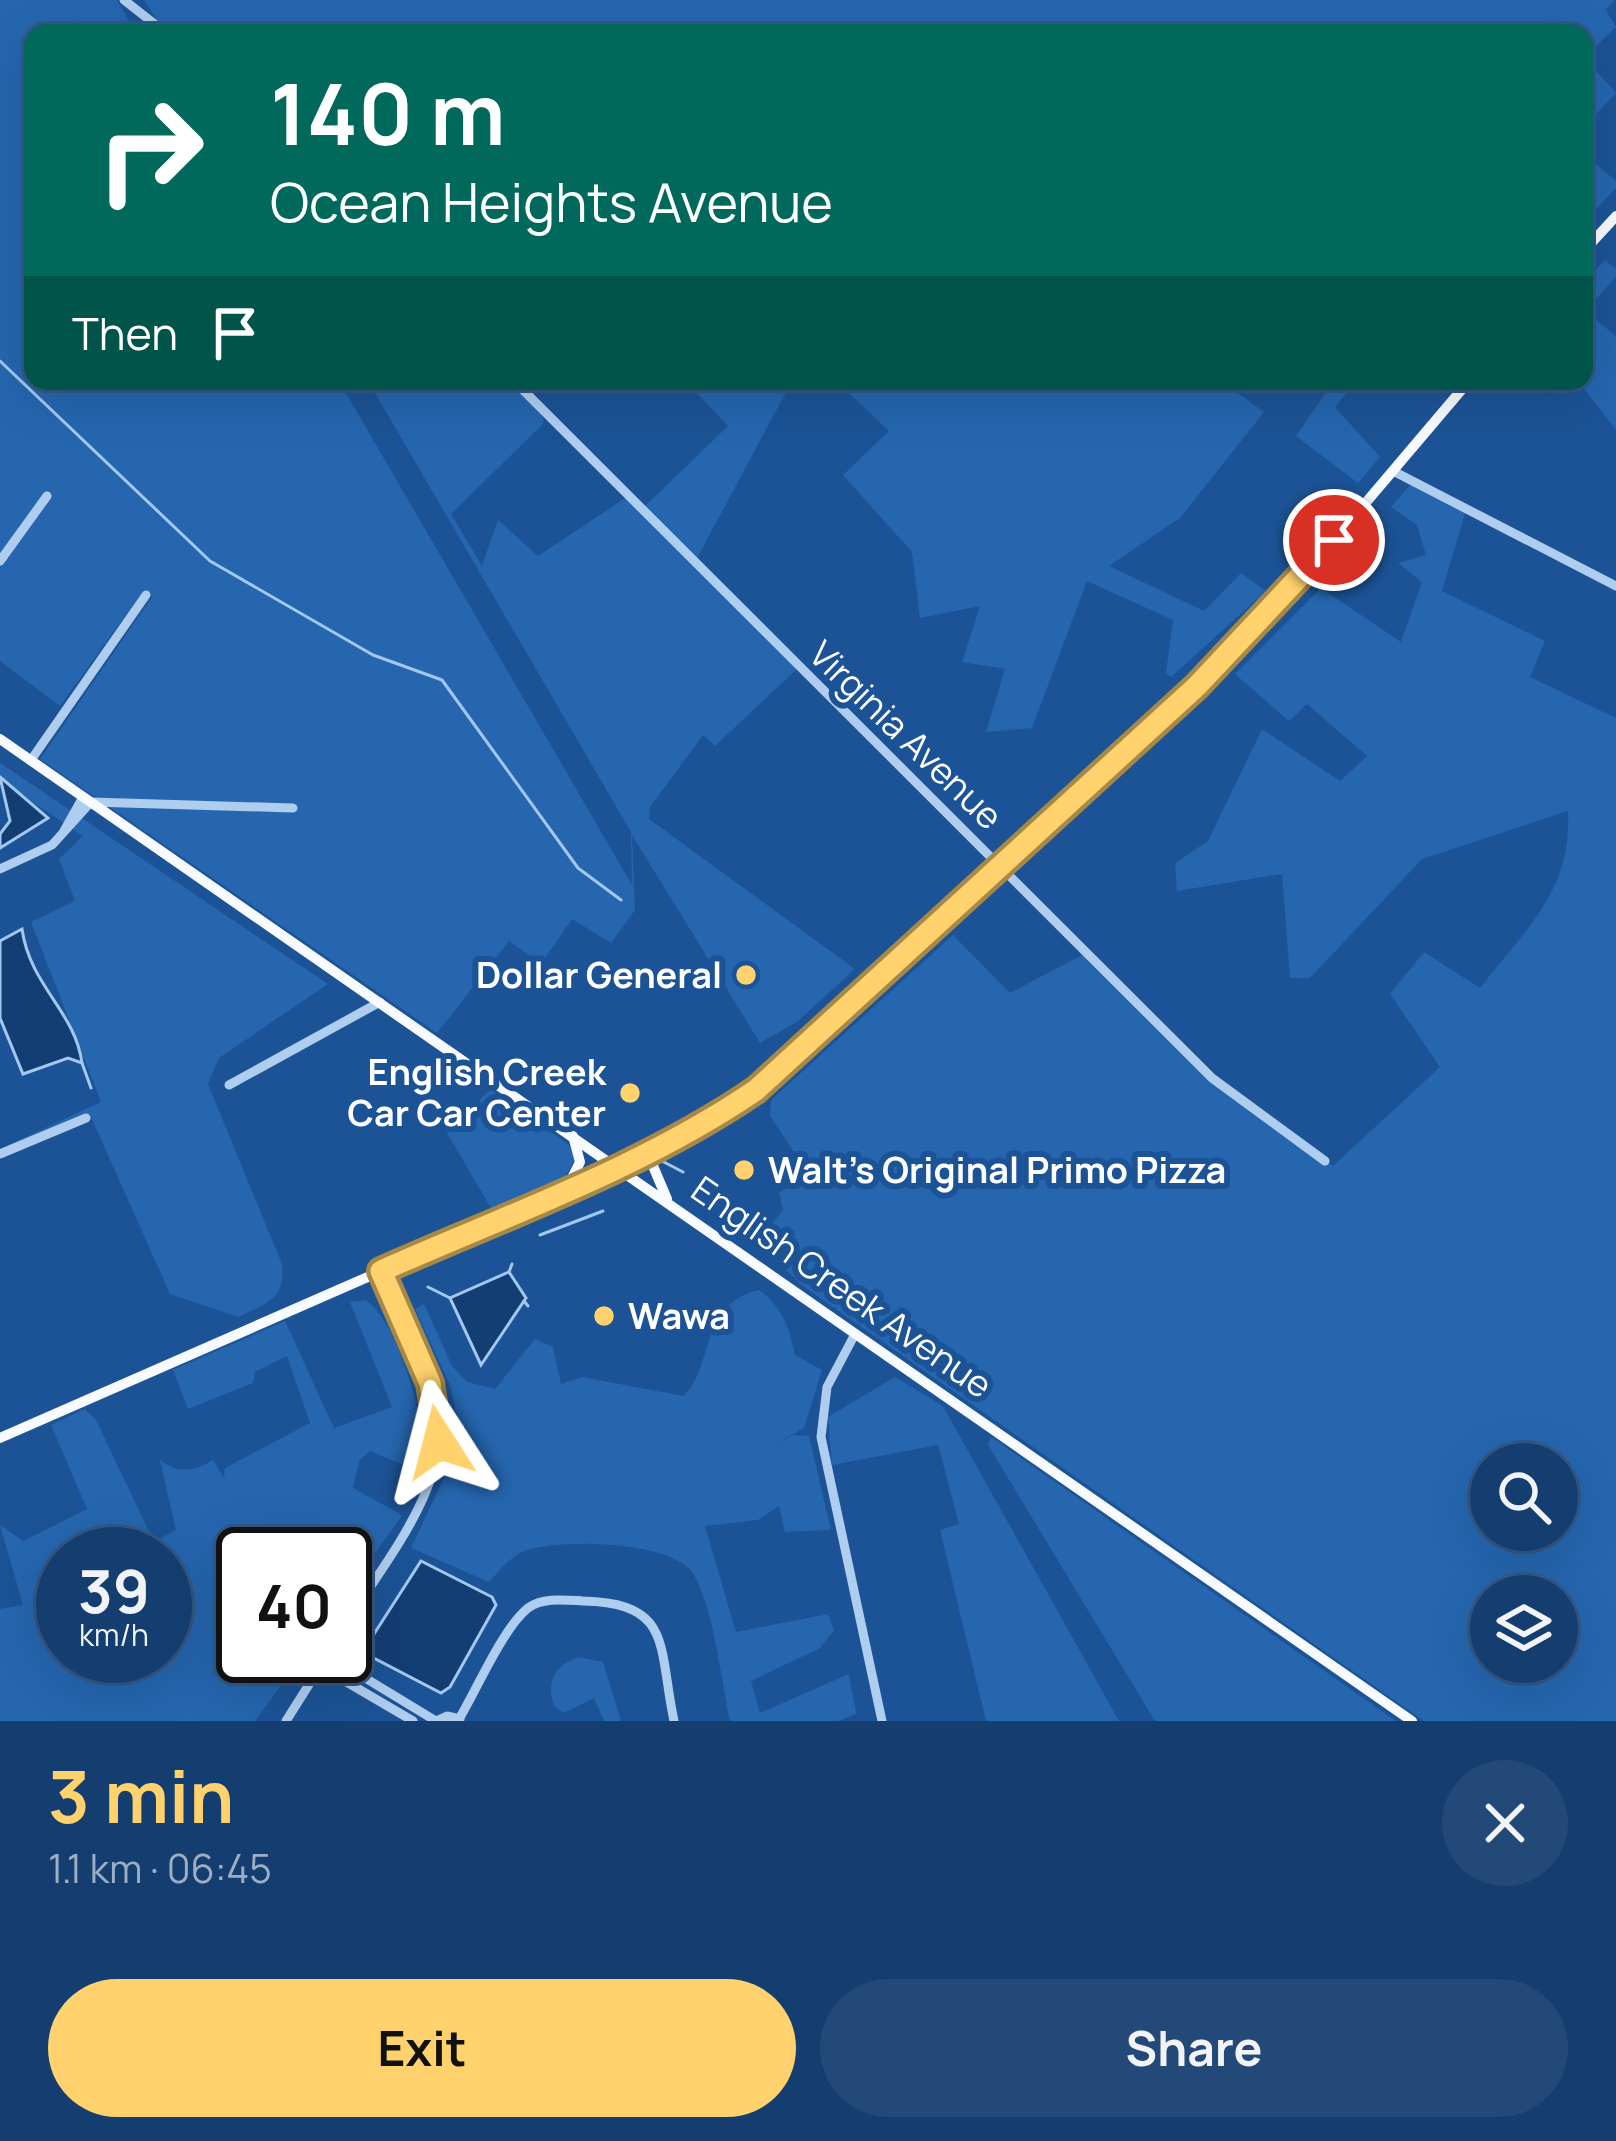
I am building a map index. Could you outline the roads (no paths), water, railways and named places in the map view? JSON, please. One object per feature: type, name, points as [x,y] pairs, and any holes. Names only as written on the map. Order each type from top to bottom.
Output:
[{"type":"main road","points":[[1593,240],[1616,216]]},
{"type":"main road","points":[[0,1438],[619,1167],[711,1120],[782,1070],[1004,868],[1264,620],[1462,390]]},
{"type":"main road","name":"English Creek Avenue","points":[[0,739],[1412,1721]]},
{"type":"main road","points":[[566,1190],[580,1162],[571,1133]]},
{"type":"main road","points":[[658,1148],[653,1166],[669,1202]]},
{"type":"street","points":[[124,0],[155,24]]},
{"type":"street","name":"Virginia Avenue","points":[[523,390],[1230,1095],[1325,1161]]},
{"type":"street","points":[[1394,471],[1616,586]]},
{"type":"street","points":[[0,561],[47,496]]},
{"type":"street","points":[[31,760],[146,595]]},
{"type":"street","points":[[0,869],[47,848],[87,799],[292,808]]},
{"type":"street","points":[[229,1085],[380,1002]]},
{"type":"street","points":[[0,1154],[86,1118]]},
{"type":"street","points":[[372,1580],[426,1489],[439,1442],[430,1383],[381,1271]]},
{"type":"street","points":[[855,1334],[826,1387],[822,1455],[882,1721]]},
{"type":"street","points":[[367,1683],[436,1721],[460,1720],[524,1612],[542,1601],[620,1602],[644,1614],[654,1629],[674,1721]]},
{"type":"street","points":[[286,1721],[311,1683]]},
{"type":"street","points":[[359,1683],[413,1721]]},
{"type":"waterway","points":[[0,361],[24,384]]},
{"type":"waterway","points":[[30,390],[210,561],[373,655],[442,680],[578,868],[621,900]]},
{"type":"waterway","points":[[82,1063],[91,1088]]},
{"type":"waterway","points":[[660,1160],[683,1172]]},
{"type":"waterway","points":[[540,1235],[603,1211]]},
{"type":"waterway","points":[[509,1272],[512,1264]]},
{"type":"waterway","points":[[428,1287],[450,1298]]},
{"type":"waterway","points":[[524,1301],[528,1306]]},
{"type":"place","name":"Dollar General","points":[[746,975]]},
{"type":"place","name":"English Creek Car Car Center","points":[[630,1093]]},
{"type":"place","name":"Walt's Original Primo Pizza","points":[[744,1170]]},
{"type":"place","name":"Wawa","points":[[604,1316]]}]
